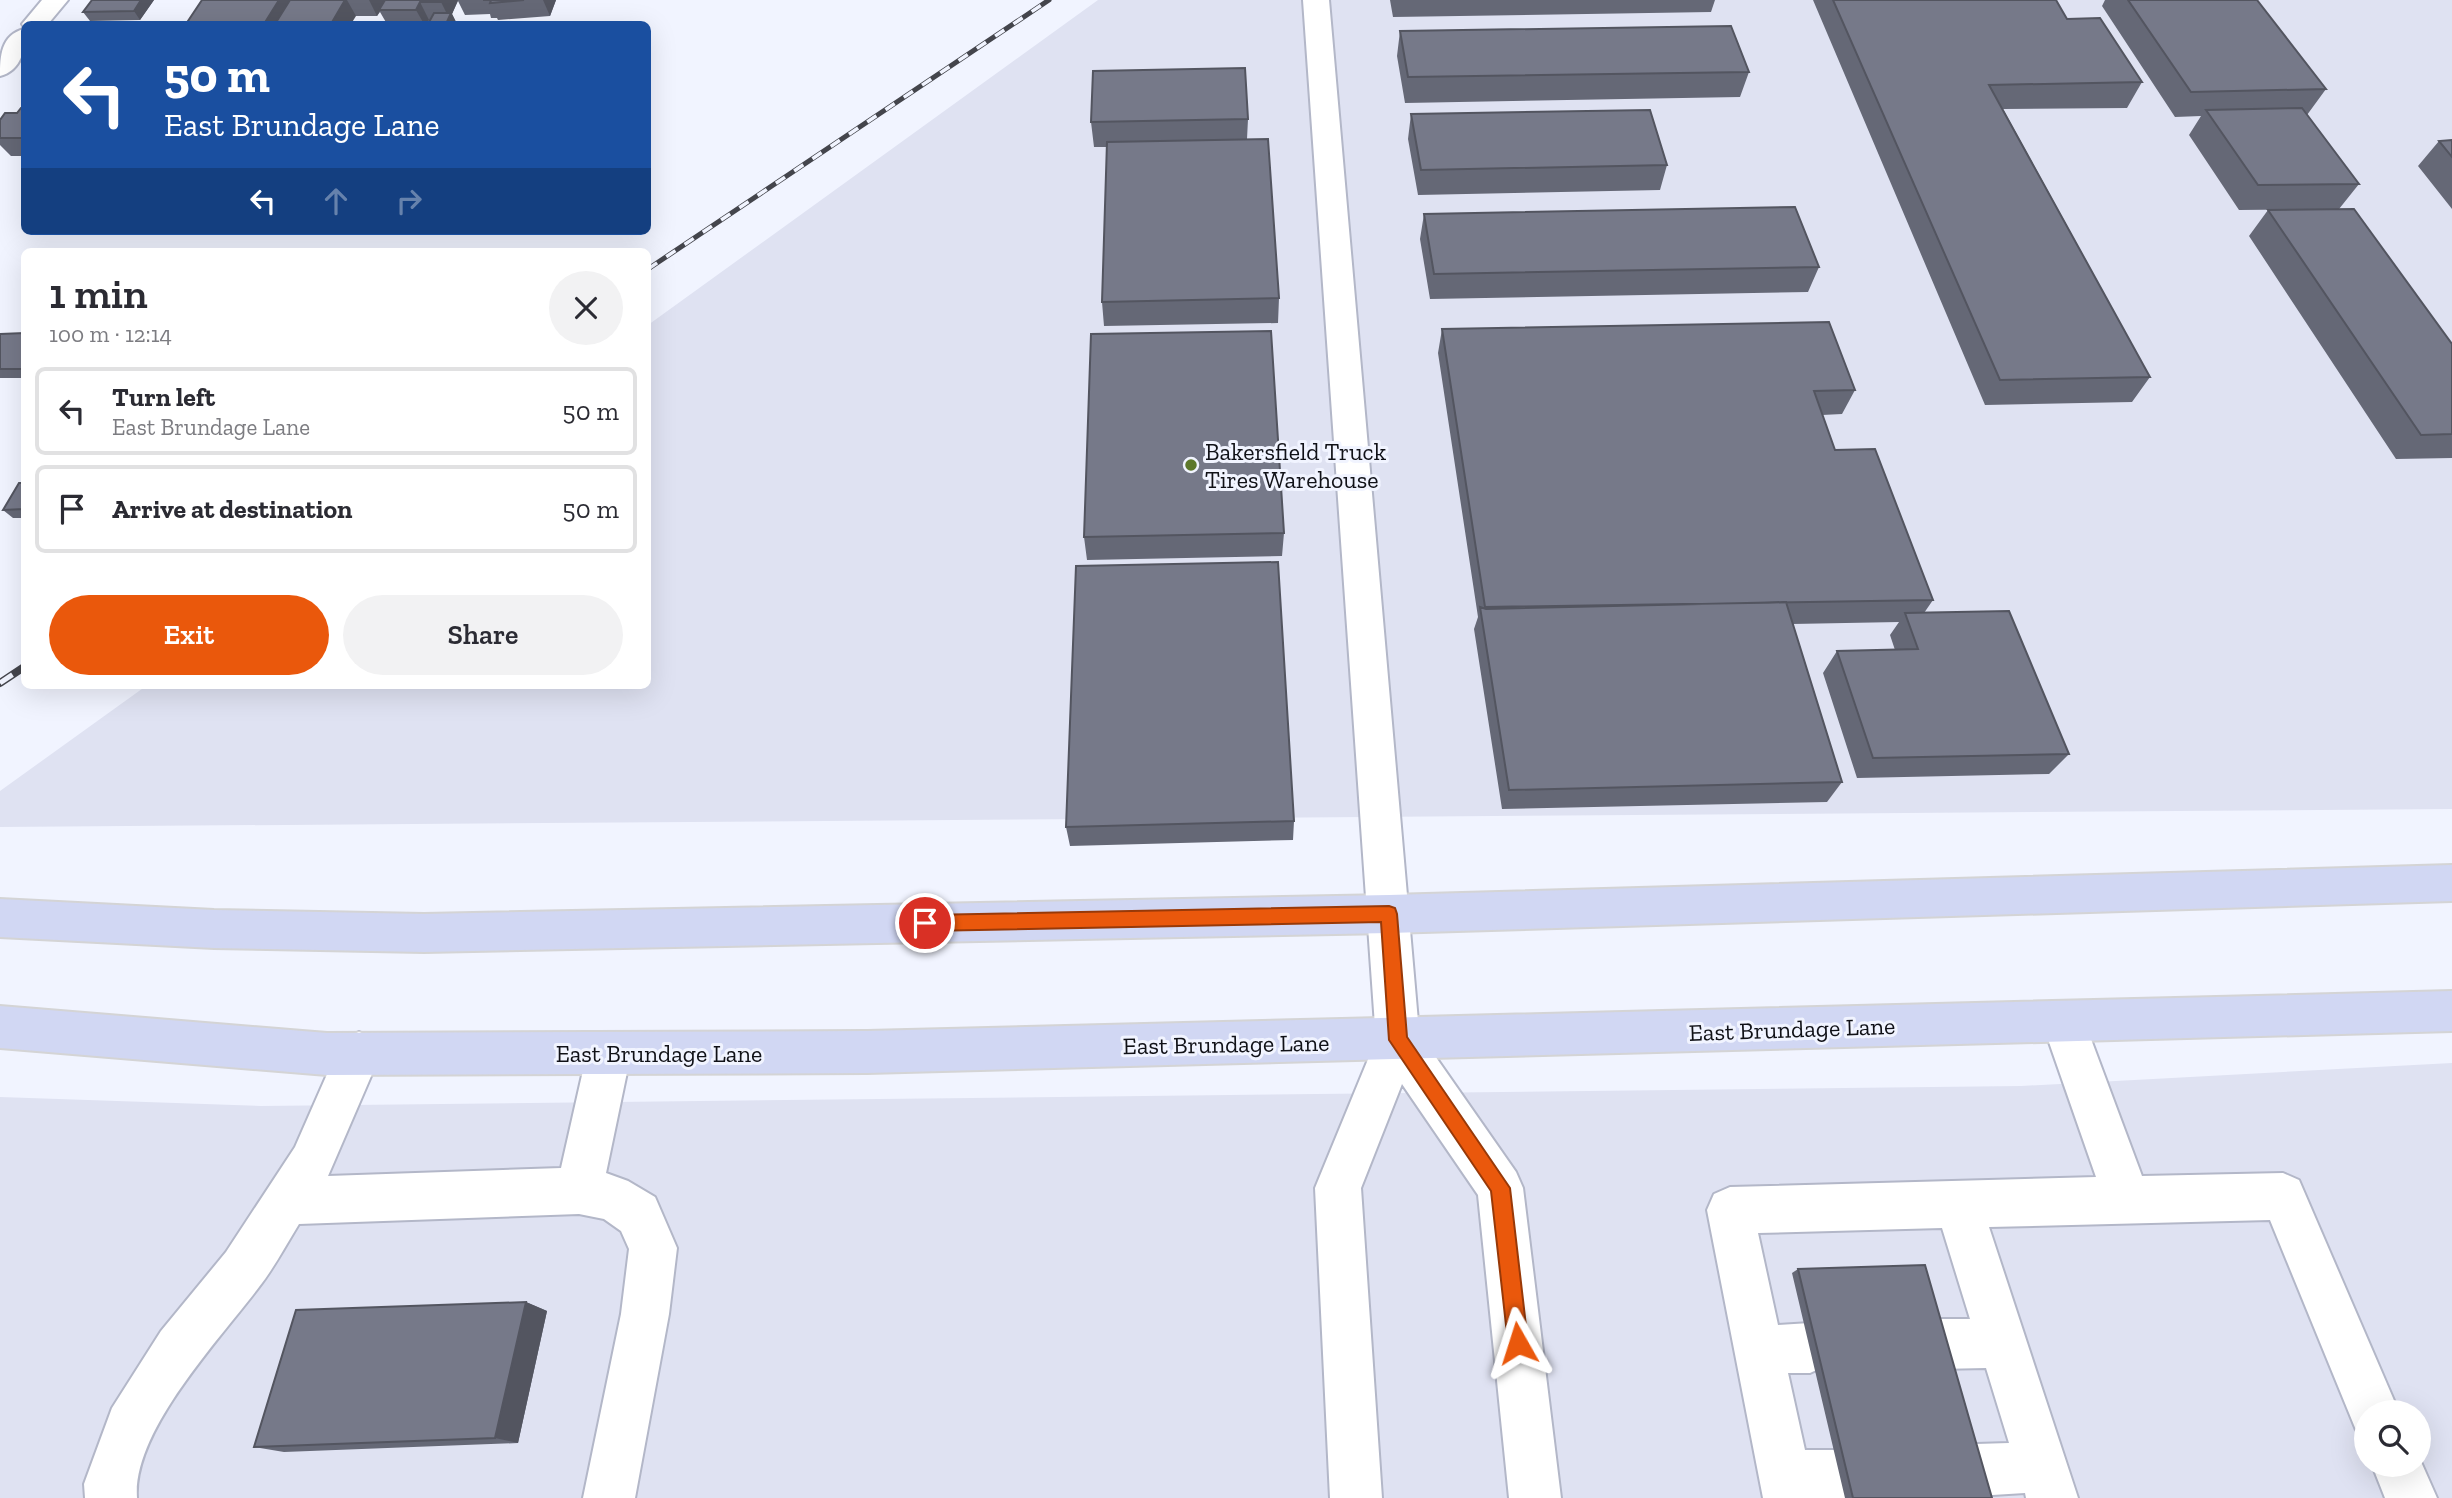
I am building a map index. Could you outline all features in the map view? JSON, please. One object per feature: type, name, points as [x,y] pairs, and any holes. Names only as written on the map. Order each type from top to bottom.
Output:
[{"type":"main road","points":[[0,918],[214,929],[424,933],[1389,914],[2452,883]]},
{"type":"main road","name":"East Brundage Lane","points":[[0,1027],[327,1054],[867,1052],[2452,1011]]},
{"type":"street","points":[[38,21],[55,0]]},
{"type":"street","points":[[1316,0],[1398,1040],[1338,1188],[1356,1498]]},
{"type":"street","points":[[0,68],[21,41]]},
{"type":"street","points":[[2064,1022],[2127,1199]]},
{"type":"street","points":[[1398,1040],[1500,1188],[1535,1498]]},
{"type":"street","points":[[111,1498],[110,1484],[130,1426],[178,1349],[243,1269],[311,1163],[359,1053]]},
{"type":"street","points":[[579,1191],[609,1053]]},
{"type":"street","points":[[287,1200],[579,1191],[612,1197],[638,1214],[653,1248],[645,1314],[609,1498]]},
{"type":"street","points":[[1840,1476],[1787,1487],[1730,1210],[2283,1196],[2370,1400]]},
{"type":"street","points":[[1958,1204],[2047,1483],[1976,1470]]},
{"type":"street","points":[[1939,1344],[2002,1343]]},
{"type":"street","points":[[1759,1350],[1810,1348]]},
{"type":"street","points":[[2402,1477],[2411,1498]]},
{"type":"shaded area","points":[[1098,0],[2452,0],[2452,809],[0,827],[0,791],[142,689],[651,689],[651,323]]},
{"type":"shaded area","points":[[2452,1063],[2452,1498],[0,1498],[0,1097],[261,1106],[2021,1086]]},
{"type":"building","points":[[92,0],[141,0],[134,11],[83,12]]},
{"type":"building","points":[[202,0],[279,0],[266,21],[188,21]]},
{"type":"building","points":[[290,0],[345,0],[333,21],[277,21]]},
{"type":"building","points":[[385,0],[441,2],[420,2],[416,10],[379,10]]},
{"type":"building","points":[[491,0],[524,0],[490,3]]},
{"type":"building","points":[[1833,0],[2056,0],[2067,19],[2100,18],[2142,82],[1989,85],[2150,377],[2000,380]]},
{"type":"building","points":[[2128,0],[2257,0],[2326,89],[2191,92]]},
{"type":"building","points":[[434,13],[451,13],[447,21],[430,21]]},
{"type":"building","points":[[1731,26],[1749,72],[1408,77],[1400,31]]},
{"type":"building","points":[[1245,68],[1248,119],[1091,122],[1093,71]]},
{"type":"building","points":[[21,108],[21,138],[0,138],[0,120],[5,113],[17,113]]},
{"type":"building","points":[[2302,108],[2359,184],[2258,185],[2206,110]]},
{"type":"building","points":[[1650,110],[1667,165],[1421,170],[1411,114]]},
{"type":"building","points":[[1268,139],[1279,298],[1102,302],[1107,142]]},
{"type":"building","points":[[2452,140],[2452,157],[2439,141]]},
{"type":"building","points":[[1795,207],[1819,267],[1434,274],[1424,214]]},
{"type":"building","points":[[2354,209],[2452,344],[2452,434],[2421,435],[2268,210]]},
{"type":"building","points":[[1829,322],[1855,390],[1814,391],[1835,450],[1875,449],[1933,600],[1485,607],[1442,329]]},
{"type":"building","points":[[1271,331],[1284,533],[1084,537],[1091,334]]},
{"type":"building","points":[[21,333],[21,369],[0,369],[0,334]]},
{"type":"building","points":[[19,483],[21,483],[21,509],[3,510]]},
{"type":"building","points":[[1278,562],[1294,821],[1066,827],[1076,566]]},
{"type":"building","points":[[1786,602],[1842,782],[1509,790],[1480,607]]},
{"type":"building","points":[[2009,611],[2069,754],[1873,758],[1837,651],[1918,649],[1905,613]]},
{"type":"building","points":[[1925,1265],[1992,1498],[1853,1498],[1798,1269]]},
{"type":"building","points":[[526,1302],[495,1438],[254,1447],[296,1310]]},
{"type":"railway","points":[[651,267],[1049,0]]},
{"type":"railway","points":[[0,683],[21,669]]},
{"type":"place","name":"Bakersfield Truck Tires Warehouse","points":[[1191,465]]},
{"type":"route","points":[[925,923],[1389,914],[1398,1040],[1500,1188],[1518,1343]]}]
